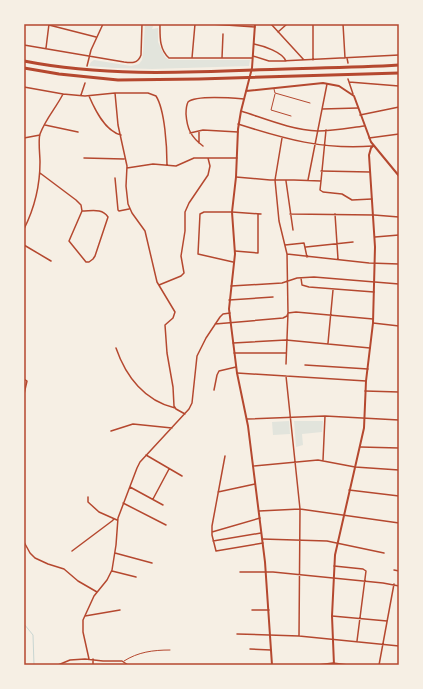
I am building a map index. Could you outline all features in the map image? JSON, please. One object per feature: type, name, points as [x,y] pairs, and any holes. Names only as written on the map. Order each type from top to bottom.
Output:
[{"type":"highway","points":[[24,61],[82,69],[141,72],[200,72],[399,66]]},
{"type":"highway","points":[[24,68],[59,74],[118,80],[399,73]]},
{"type":"street","points":[[46,48],[49,24],[96,37]]},
{"type":"street","points":[[87,66],[96,37],[103,24]]},
{"type":"street","points":[[24,45],[127,63],[136,62],[141,55],[142,24]]},
{"type":"street","points":[[160,24],[160,41],[168,58],[253,58],[270,61],[286,61],[399,55]]},
{"type":"street","points":[[192,58],[195,24]]},
{"type":"street","points":[[211,24],[255,25],[253,58],[238,124],[236,177],[232,212],[235,251],[230,313],[237,374],[247,420],[263,543],[272,665]]},
{"type":"street","points":[[272,24],[304,60]]},
{"type":"street","points":[[278,32],[287,24]]},
{"type":"street","points":[[313,24],[313,60]]},
{"type":"street","points":[[343,24],[346,58],[348,63]]},
{"type":"street","points":[[222,58],[224,34]]},
{"type":"street","points":[[254,44],[281,55],[286,61]]},
{"type":"street","points":[[348,79],[364,126],[373,146],[399,176]]},
{"type":"street","points":[[349,82],[399,86]]},
{"type":"street","points":[[81,95],[85,83]]},
{"type":"street","points":[[246,90],[274,89],[327,83],[339,86],[354,96]]},
{"type":"street","points":[[308,180],[327,83]]},
{"type":"street","points":[[24,87],[63,94],[89,96],[115,93],[148,93],[156,96],[160,103],[167,150],[167,165]]},
{"type":"street","points":[[115,93],[125,159],[126,191],[130,208],[146,233],[156,280],[175,312],[173,318],[166,324],[165,328],[175,408]]},
{"type":"street","points":[[24,228],[36,196],[40,173],[40,134],[63,94]]},
{"type":"street","points":[[89,96],[106,126],[121,135]]},
{"type":"street","points":[[203,146],[190,133],[187,125],[186,104],[189,101],[215,98],[244,99]]},
{"type":"street","points":[[360,115],[399,107]]},
{"type":"street","points":[[322,109],[358,108]]},
{"type":"street","points":[[241,111],[293,127],[318,131],[364,126]]},
{"type":"street","points":[[238,124],[282,138],[324,146],[373,146]]},
{"type":"street","points":[[45,125],[78,132]]},
{"type":"street","points":[[326,130],[320,190],[323,192],[342,194],[352,200],[372,199]]},
{"type":"street","points":[[190,133],[199,131],[238,132]]},
{"type":"street","points":[[199,131],[199,143]]},
{"type":"street","points":[[24,138],[40,134]]},
{"type":"street","points":[[369,138],[399,134]]},
{"type":"street","points":[[282,138],[275,180],[279,221],[287,254],[286,282],[288,313],[286,364]]},
{"type":"street","points":[[333,664],[332,616],[334,566],[365,418],[366,381],[373,323],[375,237],[370,155],[371,148],[373,146]]},
{"type":"street","points":[[84,158],[125,159]]},
{"type":"street","points":[[126,168],[153,164],[177,166],[194,158],[237,158]]},
{"type":"street","points":[[159,285],[182,276],[184,273],[181,254],[185,234],[185,212],[189,202],[207,176],[210,166],[208,158]]},
{"type":"street","points":[[322,172],[370,172]]},
{"type":"street","points":[[40,173],[76,200],[81,206],[82,211],[69,242],[86,262],[89,262],[95,257],[108,217],[104,212],[100,211],[82,211]]},
{"type":"street","points":[[236,177],[321,181]]},
{"type":"street","points":[[115,178],[118,210],[120,211],[130,208]]},
{"type":"street","points":[[286,180],[293,230]]},
{"type":"street","points":[[234,262],[198,254],[200,215],[204,212],[262,214]]},
{"type":"street","points":[[235,251],[258,253],[258,214]]},
{"type":"street","points":[[290,214],[374,215],[399,217]]},
{"type":"street","points":[[336,214],[338,260]]},
{"type":"street","points":[[375,237],[399,235]]},
{"type":"street","points":[[285,245],[302,242],[305,243],[308,257]]},
{"type":"street","points":[[306,247],[337,245],[353,242]]},
{"type":"street","points":[[24,245],[51,261]]},
{"type":"street","points":[[287,254],[338,260],[399,264]]},
{"type":"street","points":[[231,286],[286,282],[301,278],[321,278],[399,284]]},
{"type":"street","points":[[301,278],[304,286],[374,292]]},
{"type":"street","points":[[328,344],[333,289]]},
{"type":"street","points":[[230,300],[273,297]]},
{"type":"street","points":[[215,324],[282,318],[287,316],[288,313],[296,312],[373,319]]},
{"type":"street","points":[[89,659],[82,630],[85,616],[97,592],[112,571],[115,553],[117,520],[138,465],[185,414],[192,403],[197,356],[221,315],[230,313]]},
{"type":"street","points":[[373,323],[399,326]]},
{"type":"street","points":[[233,343],[287,340],[370,348]]},
{"type":"street","points":[[116,348],[122,364],[142,392],[150,398],[175,408],[185,414]]},
{"type":"street","points":[[234,353],[287,353]]},
{"type":"street","points":[[305,365],[368,368]]},
{"type":"street","points":[[214,390],[219,371],[236,367]]},
{"type":"street","points":[[237,374],[366,381]]},
{"type":"street","points":[[286,376],[300,509],[298,636]]},
{"type":"street","points":[[24,379],[27,382],[24,394]]},
{"type":"street","points":[[366,391],[399,392]]},
{"type":"street","points":[[247,420],[325,416],[399,420]]},
{"type":"street","points":[[323,460],[325,416]]},
{"type":"street","points":[[111,431],[133,424],[172,428]]},
{"type":"street","points":[[360,447],[399,448]]},
{"type":"street","points":[[146,455],[182,476]]},
{"type":"street","points":[[225,456],[212,532],[216,551],[263,543]]},
{"type":"street","points":[[253,466],[323,460],[355,467],[399,470]]},
{"type":"street","points":[[152,499],[169,469]]},
{"type":"street","points":[[218,492],[255,484]]},
{"type":"street","points":[[130,487],[163,505]]},
{"type":"street","points":[[350,490],[399,496]]},
{"type":"street","points":[[88,497],[88,502],[98,512],[117,520]]},
{"type":"street","points":[[123,503],[166,525]]},
{"type":"street","points":[[259,511],[300,509],[344,514],[399,523]]},
{"type":"street","points":[[212,532],[260,518]]},
{"type":"street","points":[[72,551],[114,519]]},
{"type":"street","points":[[214,541],[261,533]]},
{"type":"street","points":[[262,539],[338,543],[384,554]]},
{"type":"street","points":[[24,542],[30,553],[35,558],[64,569],[78,582],[97,592]]},
{"type":"street","points":[[115,553],[152,563]]},
{"type":"street","points":[[334,566],[365,570],[366,572],[357,641]]},
{"type":"street","points":[[394,570],[399,572]]},
{"type":"street","points":[[112,571],[136,577]]},
{"type":"street","points":[[240,572],[300,574],[394,584],[399,586]]},
{"type":"street","points":[[379,665],[394,584]]},
{"type":"street","points":[[85,616],[120,610]]},
{"type":"street","points":[[252,610],[269,610]]},
{"type":"street","points":[[332,616],[387,621]]},
{"type":"street","points":[[237,634],[298,636],[399,646]]},
{"type":"street","points":[[250,649],[271,650]]},
{"type":"street","points":[[58,665],[73,660],[89,659],[124,662],[128,665]]},
{"type":"street","points":[[93,659],[94,665]]},
{"type":"street","points":[[318,665],[348,665]]},
{"type":"lane","points":[[274,89],[275,93],[271,110],[291,116]]},
{"type":"lane","points":[[275,93],[310,103]]},
{"type":"lane","points":[[124,662],[141,653],[155,650],[170,650]]},
{"type":"shaded area","points":[[145,24],[154,24],[152,29],[158,28],[158,42],[165,57],[169,60],[250,60],[249,66],[152,69],[89,66],[94,60],[131,66],[139,64],[142,60]]},
{"type":"shaded area","points":[[289,421],[290,434],[273,435],[272,422]]},
{"type":"shaded area","points":[[294,421],[323,421],[322,432],[302,434],[303,445],[296,447]]},
{"type":"waterway","points":[[24,624],[33,635],[34,665]]}]
